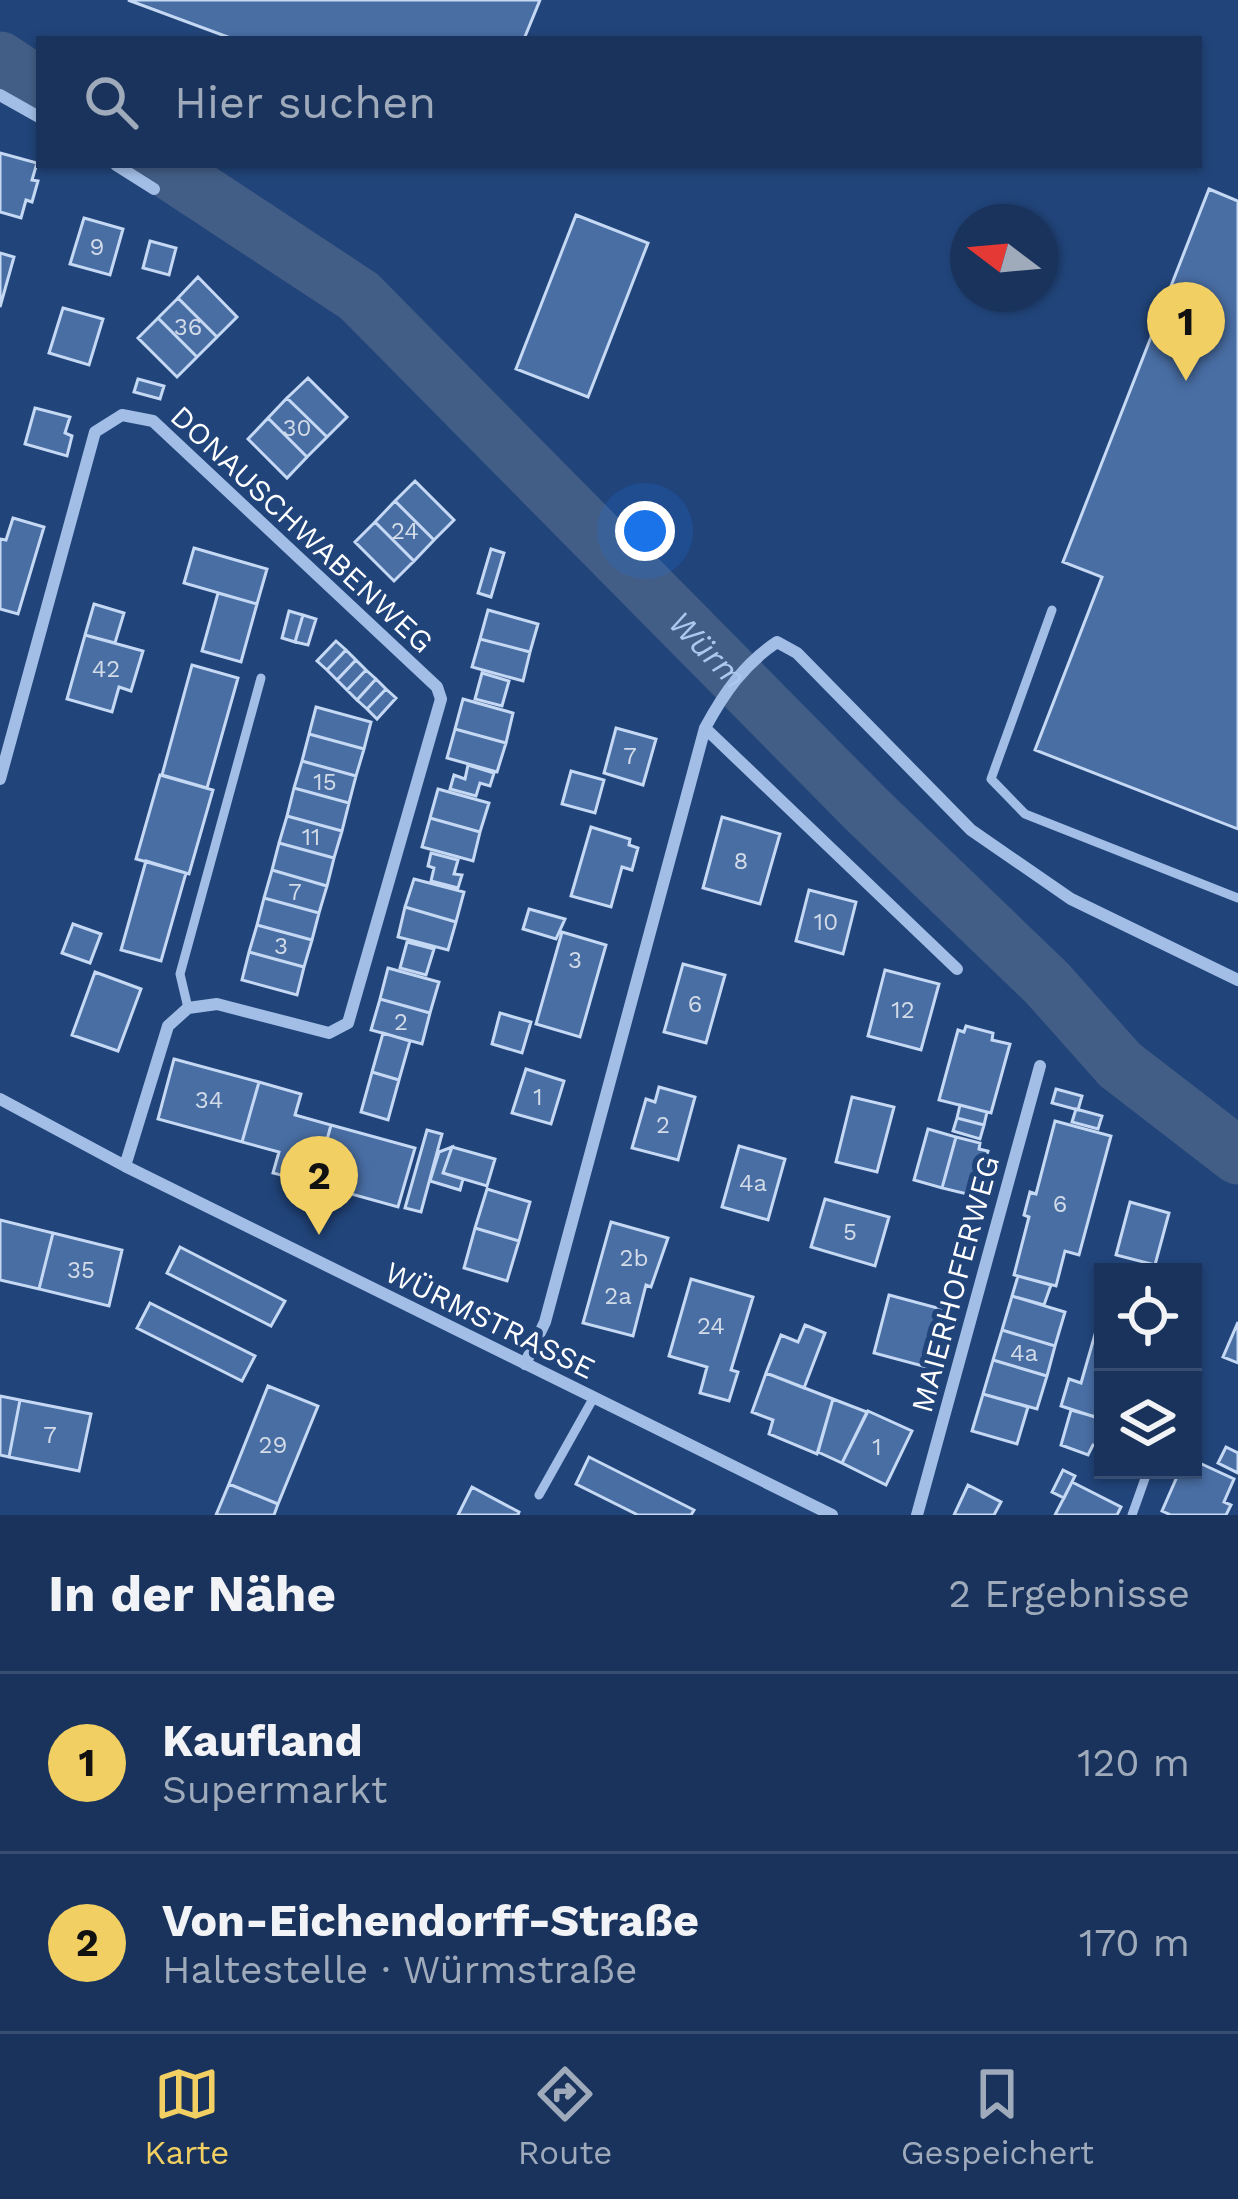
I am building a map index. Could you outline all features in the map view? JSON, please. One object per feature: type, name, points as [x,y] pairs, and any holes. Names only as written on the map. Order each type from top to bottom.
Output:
[{"type":"street","points":[[0,95],[36,115]]},
{"type":"street","points":[[121,168],[154,189]]},
{"type":"street","name":"DONAUSCHWABENWEG","points":[[0,779],[94,432],[122,415],[153,421],[437,687],[442,699],[348,1022],[328,1033],[217,1004],[188,1008]]},
{"type":"street","points":[[525,1364],[545,1322],[705,728],[721,698],[753,658],[777,642],[797,653],[971,830],[1071,899],[1238,980]]},
{"type":"street","points":[[705,728],[957,969]]},
{"type":"street","points":[[125,1166],[168,1026],[188,1008]]},
{"type":"street","name":"MAIERHOFERWEG","points":[[917,1515],[1040,1066]]},
{"type":"street","name":"WÜRMSTRASSE","points":[[0,1099],[125,1166],[832,1515]]},
{"type":"lane","points":[[1052,610],[992,779],[1024,814],[1238,898]]},
{"type":"lane","points":[[188,1008],[180,974],[261,677]]},
{"type":"lane","points":[[539,1495],[594,1397]]},
{"type":"lane","points":[[1132,1515],[1145,1479]]},
{"type":"building","points":[[128,0],[540,0],[525,36],[225,36]]},
{"type":"building","points":[[0,153],[36,163],[32,180],[38,181],[21,218],[0,212]]},
{"type":"building","points":[[1209,189],[1238,201],[1238,829],[1035,750],[1102,577],[1063,562]]},
{"type":"building","points":[[576,215],[648,243],[588,397],[516,369]]},
{"type":"building","points":[[84,218],[123,229],[110,275],[70,264]]},
{"type":"building","points":[[150,241],[176,248],[169,275],[143,268]]},
{"type":"building","points":[[0,253],[14,257],[0,307]]},
{"type":"building","points":[[198,277],[237,317],[217,337],[178,298]]},
{"type":"building","points":[[178,298],[217,337],[197,357],[158,318]]},
{"type":"building","points":[[63,308],[103,319],[89,365],[49,353]]},
{"type":"building","points":[[158,318],[197,357],[177,377],[138,338]]},
{"type":"building","points":[[308,378],[347,417],[327,437],[287,398]]},
{"type":"building","points":[[138,379],[164,386],[160,399],[134,392]]},
{"type":"building","points":[[287,398],[327,437],[307,457],[268,418]]},
{"type":"building","points":[[35,408],[70,417],[65,433],[72,436],[67,456],[25,444]]},
{"type":"building","points":[[268,418],[307,457],[287,478],[248,439]]},
{"type":"building","points":[[415,481],[454,520],[434,540],[395,501]]},
{"type":"building","points":[[395,501],[434,540],[414,561],[375,522]]},
{"type":"building","points":[[13,518],[44,527],[18,614],[0,609],[0,539],[6,540]]},
{"type":"building","points":[[375,522],[414,561],[394,581],[355,542]]},
{"type":"building","points":[[194,548],[267,569],[257,604],[184,583]]},
{"type":"building","points":[[491,549],[504,553],[491,597],[478,593]]},
{"type":"building","points":[[218,593],[257,604],[241,662],[202,651]]},
{"type":"building","points":[[94,604],[124,613],[115,643],[85,635]]},
{"type":"building","points":[[488,610],[538,624],[530,652],[480,639]]},
{"type":"building","points":[[289,611],[303,615],[295,642],[282,638]]},
{"type":"building","points":[[303,615],[316,619],[308,645],[295,642]]},
{"type":"building","points":[[85,635],[143,651],[131,691],[119,687],[112,712],[67,699]]},
{"type":"building","points":[[480,639],[530,652],[523,681],[472,667]]},
{"type":"building","points":[[336,641],[346,650],[327,670],[317,661]]},
{"type":"building","points":[[346,650],[356,660],[337,680],[327,670]]},
{"type":"building","points":[[356,660],[366,670],[347,690],[337,680]]},
{"type":"building","points":[[192,665],[238,678],[207,788],[162,775]]},
{"type":"building","points":[[366,670],[376,679],[357,700],[347,690]]},
{"type":"building","points":[[482,673],[509,681],[502,706],[475,699]]},
{"type":"building","points":[[376,679],[386,689],[367,709],[357,700]]},
{"type":"building","points":[[386,689],[396,698],[377,719],[367,709]]},
{"type":"building","points":[[463,699],[513,713],[506,743],[455,729]]},
{"type":"building","points":[[316,707],[371,722],[364,749],[309,734]]},
{"type":"building","points":[[616,728],[656,739],[643,785],[604,773]]},
{"type":"building","points":[[455,729],[506,743],[497,772],[447,758]]},
{"type":"building","points":[[309,734],[364,749],[356,776],[302,761]]},
{"type":"building","points":[[302,761],[356,776],[349,803],[294,788]]},
{"type":"building","points":[[468,765],[494,773],[490,786],[480,783],[476,796],[450,789],[454,775],[465,779]]},
{"type":"building","points":[[571,771],[604,780],[595,813],[562,804]]},
{"type":"building","points":[[160,775],[213,790],[189,874],[136,859]]},
{"type":"building","points":[[294,788],[349,803],[342,831],[287,816]]},
{"type":"building","points":[[438,789],[489,803],[480,832],[430,818]]},
{"type":"building","points":[[287,816],[342,831],[334,858],[279,843]]},
{"type":"building","points":[[722,817],[780,834],[760,904],[703,888]]},
{"type":"building","points":[[430,818],[480,832],[473,861],[422,847]]},
{"type":"building","points":[[591,827],[630,839],[629,845],[638,848],[632,870],[622,867],[611,907],[571,896]]},
{"type":"building","points":[[279,843],[334,858],[327,886],[272,870]]},
{"type":"building","points":[[431,853],[458,860],[454,874],[462,875],[458,888],[431,881]]},
{"type":"building","points":[[146,861],[186,873],[161,961],[121,950]]},
{"type":"building","points":[[272,870],[327,886],[319,913],[264,898]]},
{"type":"building","points":[[414,879],[464,892],[456,922],[405,907]]},
{"type":"building","points":[[809,890],[856,902],[843,954],[796,941]]},
{"type":"building","points":[[264,898],[319,913],[312,940],[257,925]]},
{"type":"building","points":[[405,907],[456,922],[448,950],[398,937]]},
{"type":"building","points":[[529,909],[565,919],[556,939],[523,929]]},
{"type":"building","points":[[73,924],[101,934],[90,963],[62,953]]},
{"type":"building","points":[[257,925],[312,940],[304,967],[249,952]]},
{"type":"building","points":[[562,932],[606,945],[580,1037],[536,1024]]},
{"type":"building","points":[[407,942],[434,949],[426,975],[400,968]]},
{"type":"building","points":[[249,952],[304,967],[297,995],[242,980]]},
{"type":"building","points":[[683,964],[725,975],[706,1043],[664,1032]]},
{"type":"building","points":[[388,968],[439,982],[430,1013],[380,999]]},
{"type":"building","points":[[885,970],[939,984],[921,1050],[868,1036]]},
{"type":"building","points":[[95,972],[141,989],[118,1051],[72,1035]]},
{"type":"building","points":[[380,999],[430,1013],[422,1044],[371,1030]]},
{"type":"building","points":[[500,1013],[531,1022],[522,1053],[492,1044]]},
{"type":"building","points":[[966,1026],[993,1033],[992,1040],[1010,1044],[991,1113],[939,1100],[958,1030],[964,1032]]},
{"type":"building","points":[[383,1033],[410,1041],[399,1080],[372,1072]]},
{"type":"building","points":[[174,1059],[259,1082],[242,1142],[158,1119]]},
{"type":"building","points":[[526,1069],[564,1081],[551,1124],[512,1113]]},
{"type":"building","points":[[372,1072],[399,1080],[388,1120],[361,1112]]},
{"type":"building","points":[[259,1082],[301,1094],[295,1115],[331,1125],[315,1184],[273,1173],[279,1152],[242,1142]]},
{"type":"building","points":[[659,1087],[695,1097],[678,1160],[632,1148],[646,1099],[655,1102]]},
{"type":"building","points":[[1056,1089],[1082,1096],[1078,1110],[1052,1103]]},
{"type":"building","points":[[852,1097],[894,1107],[877,1172],[836,1162]]},
{"type":"building","points":[[960,1105],[987,1112],[984,1125],[957,1118]]},
{"type":"building","points":[[1076,1109],[1102,1116],[1098,1129],[1072,1122]]},
{"type":"building","points":[[957,1118],[984,1125],[980,1139],[953,1131]]},
{"type":"building","points":[[1055,1121],[1111,1136],[1079,1255],[1065,1251],[1056,1286],[1014,1275],[1029,1217],[1024,1215],[1030,1192],[1036,1194]]},
{"type":"building","points":[[331,1125],[415,1148],[398,1207],[315,1184]]},
{"type":"building","points":[[928,1129],[956,1137],[942,1188],[914,1180]]},
{"type":"building","points":[[427,1130],[442,1134],[421,1212],[405,1208]]},
{"type":"building","points":[[956,1137],[980,1143],[979,1149],[988,1151],[977,1192],[942,1188]]},
{"type":"building","points":[[739,1146],[785,1159],[768,1220],[722,1207]]},
{"type":"building","points":[[452,1147],[495,1159],[487,1186],[443,1173]]},
{"type":"building","points":[[452,1147],[443,1173],[463,1179],[460,1190],[430,1181],[439,1152]]},
{"type":"building","points":[[487,1189],[530,1202],[519,1241],[475,1228]]},
{"type":"building","points":[[825,1199],[889,1217],[875,1266],[811,1247]]},
{"type":"building","points":[[1130,1202],[1169,1213],[1156,1263],[1116,1255]]},
{"type":"building","points":[[0,1220],[53,1233],[39,1289],[0,1280]]},
{"type":"building","points":[[611,1222],[668,1238],[651,1287],[646,1285],[633,1336],[583,1323]]},
{"type":"building","points":[[475,1228],[519,1241],[507,1281],[464,1268]]},
{"type":"building","points":[[53,1233],[122,1250],[109,1306],[39,1289]]},
{"type":"building","points":[[180,1247],[285,1301],[271,1326],[167,1273]]},
{"type":"building","points":[[1018,1276],[1051,1285],[1044,1305],[1012,1296]]},
{"type":"building","points":[[691,1279],[753,1297],[731,1370],[738,1372],[729,1401],[700,1393],[707,1367],[669,1356]]},
{"type":"building","points":[[889,1295],[945,1310],[930,1368],[874,1353]]},
{"type":"building","points":[[1012,1296],[1065,1312],[1055,1346],[1002,1330]]},
{"type":"building","points":[[150,1303],[255,1356],[242,1381],[137,1328]]},
{"type":"building","points":[[1238,1322],[1238,1363],[1223,1357]]},
{"type":"building","points":[[805,1325],[825,1333],[804,1388],[766,1373],[781,1335],[798,1342]]},
{"type":"building","points":[[1002,1330],[1055,1346],[1047,1376],[993,1360]]},
{"type":"building","points":[[1094,1338],[1094,1417],[1061,1406],[1069,1379],[1081,1383]]},
{"type":"building","points":[[993,1360],[1047,1376],[1037,1409],[983,1394]]},
{"type":"building","points":[[766,1373],[833,1399],[817,1454],[769,1434],[773,1420],[752,1412]]},
{"type":"building","points":[[268,1386],[318,1406],[278,1504],[229,1484]]},
{"type":"building","points":[[983,1394],[1028,1407],[1017,1444],[972,1431]]},
{"type":"building","points":[[0,1396],[20,1400],[9,1457],[0,1455]]},
{"type":"building","points":[[833,1399],[867,1412],[842,1463],[818,1452]]},
{"type":"building","points":[[20,1400],[91,1414],[79,1471],[9,1457]]},
{"type":"building","points":[[1071,1410],[1094,1416],[1094,1445],[1088,1455],[1061,1445]]},
{"type":"building","points":[[868,1411],[912,1431],[886,1485],[842,1463]]},
{"type":"building","points":[[1226,1447],[1238,1453],[1238,1473],[1218,1463]]},
{"type":"building","points":[[589,1457],[694,1510],[691,1515],[638,1515],[576,1484]]},
{"type":"building","points":[[1202,1464],[1234,1479],[1224,1502],[1231,1505],[1226,1515],[1162,1511],[1176,1479],[1202,1479]]},
{"type":"building","points":[[1063,1470],[1075,1476],[1064,1498],[1052,1492]]},
{"type":"building","points":[[1072,1482],[1121,1507],[1117,1515],[1055,1515]]},
{"type":"building","points":[[229,1484],[278,1504],[274,1515],[216,1515]]},
{"type":"building","points":[[968,1485],[1001,1502],[994,1515],[954,1515]]},
{"type":"building","points":[[472,1487],[519,1512],[518,1515],[458,1515]]},
{"type":"waterway","name":"Würm","points":[[0,60],[36,84]]},
{"type":"waterway","name":"Würm","points":[[165,168],[359,296],[867,810],[1047,983],[1120,1065],[1238,1156]]},
{"type":"place","name":"Kaufland","points":[[1186,381]]},
{"type":"place","name":"Von-Eichendorff-Straße","points":[[319,1235]]}]
